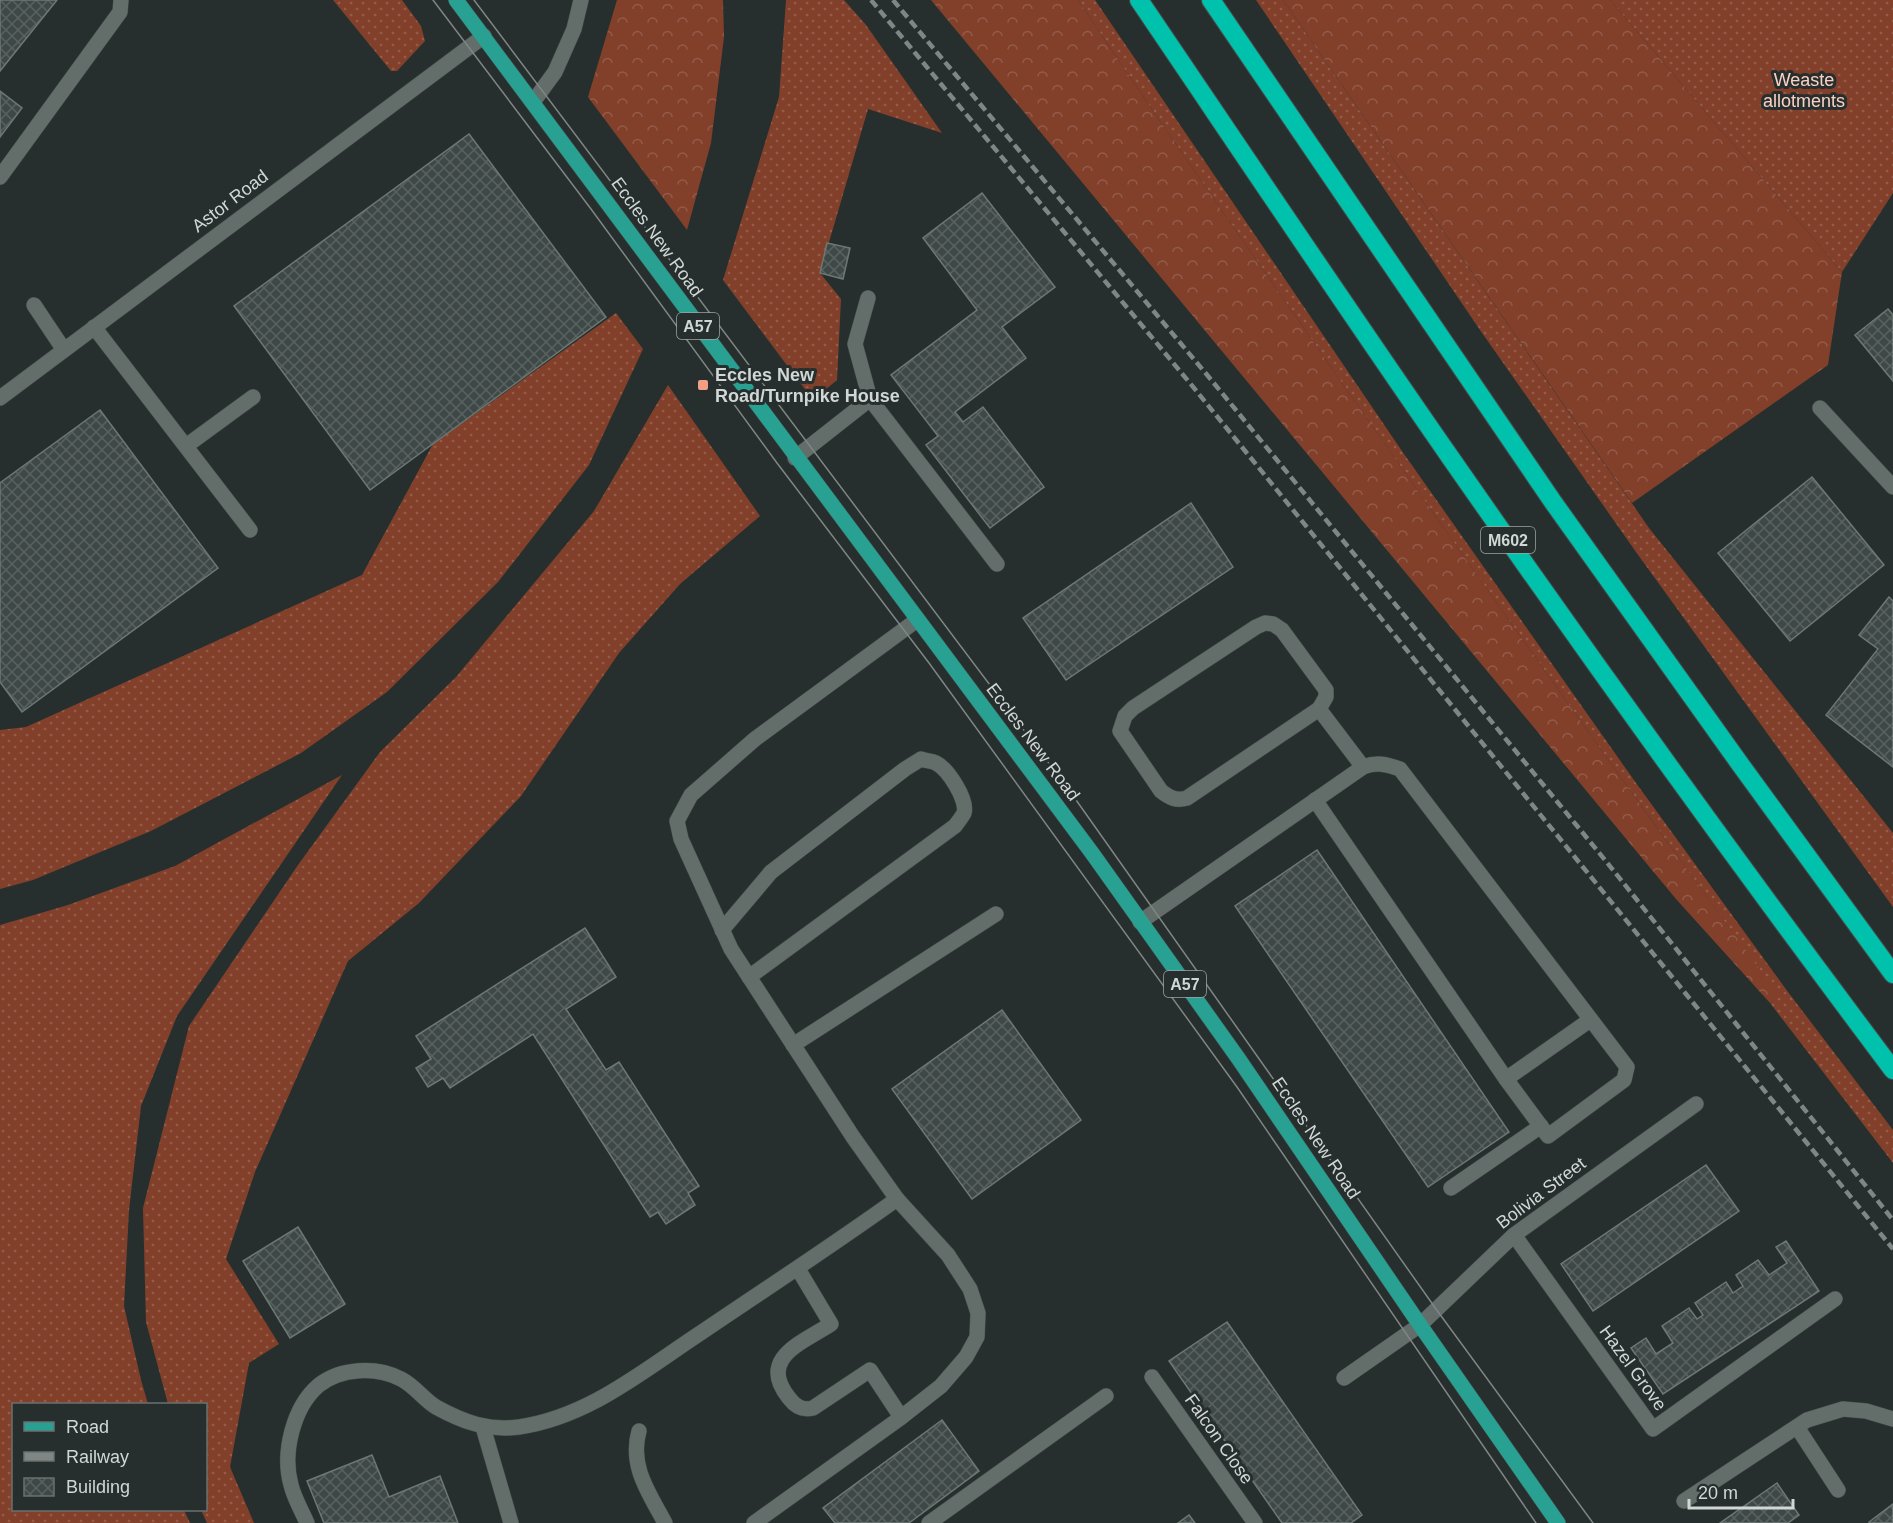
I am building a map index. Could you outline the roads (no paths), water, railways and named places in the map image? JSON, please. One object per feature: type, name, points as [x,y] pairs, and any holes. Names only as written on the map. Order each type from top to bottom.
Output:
[{"type":"highway","name":"M602","points":[[1139,0],[1520,558],[1750,877],[1893,1070]]},
{"type":"highway","points":[[1211,0],[1553,502],[1893,974]]},
{"type":"main road","name":"Eccles New Road","points":[[456,0],[795,458],[1092,853],[1238,1058],[1558,1523]]},
{"type":"street","points":[[0,177],[120,12],[121,0]]},
{"type":"street","points":[[533,102],[555,72],[574,29],[576,4]]},
{"type":"street","name":"Astor Road","points":[[0,398],[484,36]]},
{"type":"street","points":[[868,298],[855,344],[870,399],[997,564]]},
{"type":"street","points":[[33,305],[64,350]]},
{"type":"street","points":[[94,327],[250,530]]},
{"type":"street","points":[[186,446],[253,397]]},
{"type":"street","points":[[795,458],[870,399]]},
{"type":"street","points":[[1820,408],[1893,487]]},
{"type":"street","points":[[754,1523],[941,1386],[966,1357],[977,1337],[978,1313],[970,1289],[948,1255],[897,1199],[853,1137],[731,949],[681,839],[677,821],[692,795],[755,739],[917,620]]},
{"type":"street","points":[[1265,623],[1274,624],[1282,630],[1326,690],[1326,697],[1319,709],[1187,798],[1179,800],[1170,798],[1161,791],[1120,731],[1125,716],[1133,708],[1265,623]]},
{"type":"street","points":[[1319,709],[1363,767]]},
{"type":"street","points":[[722,930],[771,872],[904,769],[921,759],[936,763],[946,771],[957,787],[963,799],[964,813],[955,826],[749,977]]},
{"type":"street","points":[[1140,922],[1315,800],[1363,767],[1374,763],[1400,769],[1627,1067],[1624,1080],[1548,1136],[1315,800]]},
{"type":"street","points":[[793,1045],[996,914]]},
{"type":"street","points":[[1506,1078],[1590,1020]]},
{"type":"street","name":"Bolivia Street","points":[[1344,1378],[1420,1325],[1514,1235],[1696,1104]]},
{"type":"street","points":[[1451,1188],[1541,1126]]},
{"type":"street","points":[[307,1523],[291,1484],[289,1449],[293,1426],[302,1405],[320,1385],[342,1374],[362,1370],[383,1373],[401,1379],[434,1406],[483,1427],[518,1427],[566,1416],[604,1398],[798,1269],[897,1199]]},
{"type":"street","name":"Hazel Grove","points":[[1514,1235],[1653,1429],[1835,1299]]},
{"type":"street","points":[[798,1269],[831,1324],[786,1353],[777,1366],[777,1377],[790,1399],[806,1410],[813,1408],[870,1370],[901,1417]]},
{"type":"street","name":"Falcon Close","points":[[1152,1377],[1255,1523]]},
{"type":"street","points":[[929,1523],[1106,1396]]},
{"type":"street","points":[[1684,1502],[1807,1420],[1843,1409],[1866,1411],[1893,1419]]},
{"type":"street","points":[[483,1427],[511,1523]]},
{"type":"street","points":[[1797,1427],[1838,1490]]},
{"type":"street","points":[[639,1431],[635,1444],[640,1477],[665,1523]]},
{"type":"tram line","points":[[433,0],[591,209],[777,463],[929,663],[1237,1087],[1536,1523]]},
{"type":"tram line","points":[[474,0],[1069,790],[1436,1309],[1593,1523]]},
{"type":"railway","points":[[871,0],[1194,388],[1893,1249]]},
{"type":"railway","points":[[893,0],[1208,376],[1605,860],[1893,1220]]},
{"type":"place","name":"Eccles New Road/Turnpike House","points":[[703,385]]},
{"type":"park label","name":"Weaste allotments","points":[[1804,90]]}]
